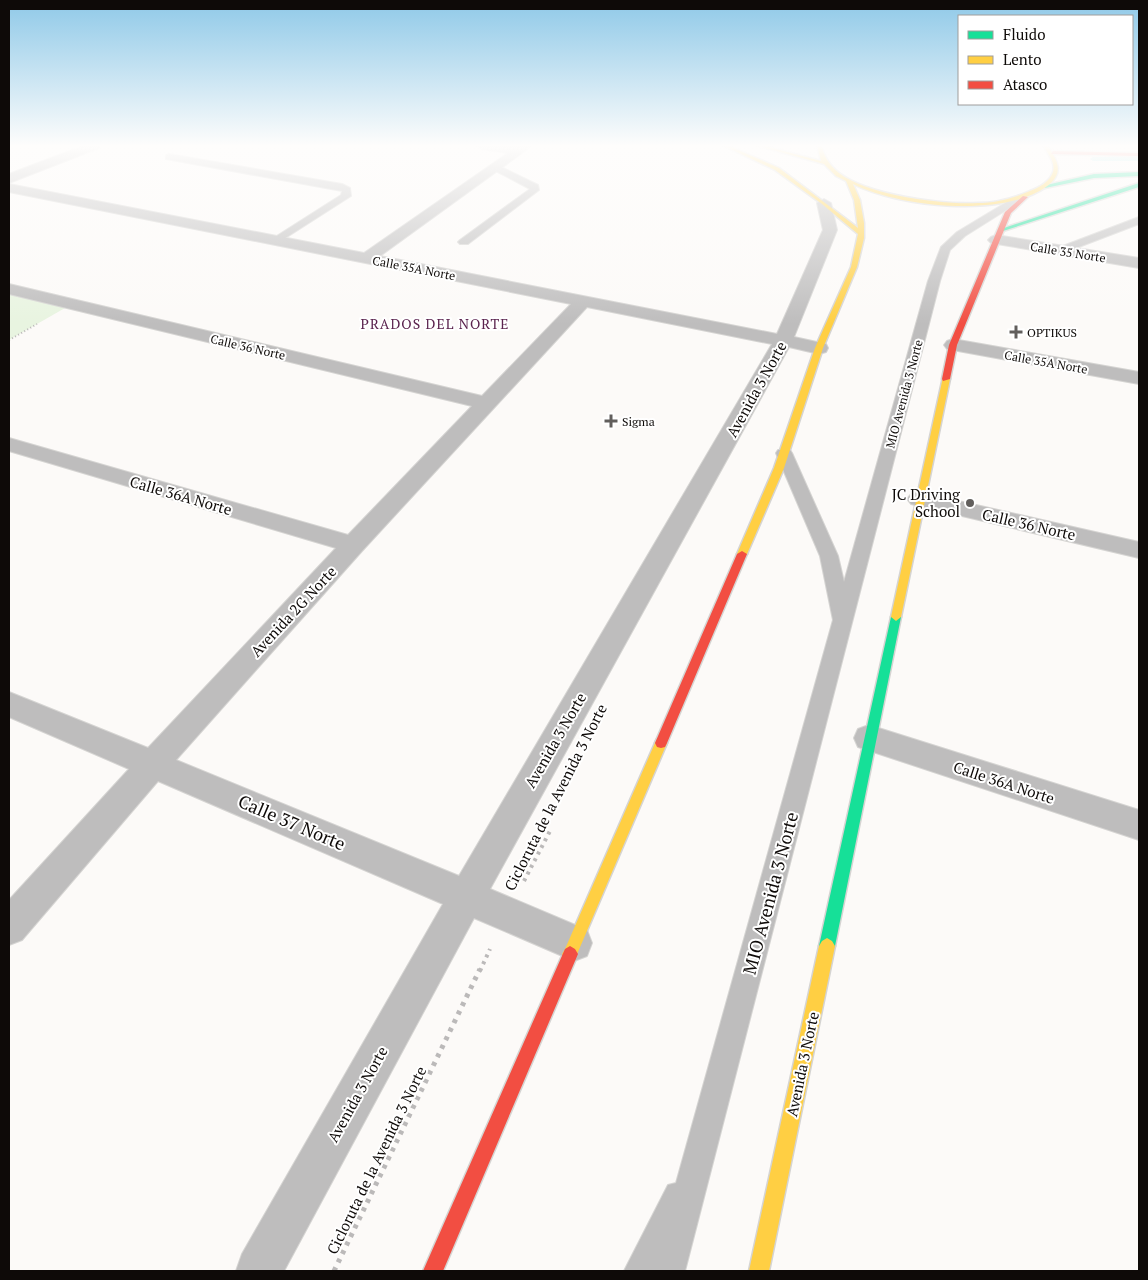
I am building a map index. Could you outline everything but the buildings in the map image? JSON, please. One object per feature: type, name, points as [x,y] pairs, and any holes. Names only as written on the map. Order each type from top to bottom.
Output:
[{"type":"main road","points":[[826,205],[861,233]]},
{"type":"main road","points":[[433,1271],[736,569],[784,453],[819,348],[856,261],[861,233],[859,205]]},
{"type":"main road","name":"Avenida 3 Norte","points":[[769,1266],[869,738],[953,345],[1008,212],[1014,205]]},
{"type":"main road","points":[[998,235],[1083,205]]},
{"type":"street","name":"Calle 35A Norte","points":[[93,205],[819,348]]},
{"type":"street","points":[[366,258],[442,205]]},
{"type":"street","name":"Avenida 3 Norte","points":[[259,1271],[466,897],[783,341],[830,230],[824,205]]},
{"type":"street","name":"Calle 35 Norte","points":[[998,235],[1059,250],[1139,263]]},
{"type":"street","name":"Calle 36 Norte","points":[[9,289],[488,404]]},
{"type":"street","name":"Avenida 2G Norte","points":[[9,927],[153,764],[353,545],[488,404],[583,300]]},
{"type":"street","name":"Calle 35A Norte","points":[[953,345],[1139,378]]},
{"type":"street","name":"Calle 36A Norte","points":[[9,444],[353,545]]},
{"type":"street","name":"Calle 36 Norte","points":[[919,499],[1139,550]]},
{"type":"street","name":"Calle 37 Norte","points":[[9,704],[574,943]]},
{"type":"street","name":"Calle 36A Norte","points":[[869,738],[1139,825]]},
{"type":"lane","points":[[276,241],[332,205]]},
{"type":"lane","points":[[464,242],[514,205]]},
{"type":"lane","name":"MIO Avenida 3 Norte","points":[[668,1271],[932,290],[945,249],[966,231],[1009,205]]},
{"type":"lane","points":[[1059,250],[1139,220]]},
{"type":"lane","name":"MIO Avenida 3 Norte","points":[[784,453],[829,556],[843,622]]},
{"type":"lane","name":"MIO Avenida 3 Norte","points":[[641,1271],[697,1164]]},
{"type":"path","name":"Cicloruta de la Avenida 3 Norte","points":[[334,1271],[507,914],[552,827]]},
{"type":"green space","points":[[9,289],[72,304],[9,340]]},
{"type":"traffic: fast","points":[[1001,230],[1078,205]]},
{"type":"traffic: fast","points":[[827,946],[896,617]]},
{"type":"traffic: slow","points":[[826,205],[861,233]]},
{"type":"traffic: slow","points":[[742,554],[779,468],[819,348],[854,267],[861,238],[858,205]]},
{"type":"traffic: slow","points":[[959,205],[982,205]]},
{"type":"traffic: slow","points":[[896,617],[946,379]]},
{"type":"traffic: slow","points":[[570,954],[661,743]]},
{"type":"traffic: slow","points":[[759,1271],[827,946]]},
{"type":"traffic: jam","points":[[946,379],[953,345],[1008,212],[1016,205]]},
{"type":"traffic: jam","points":[[661,743],[742,554]]},
{"type":"traffic: jam","points":[[433,1271],[570,954]]},
{"type":"place","name":"OPTIKUS","points":[[1016,332]]},
{"type":"place","name":"Sigma","points":[[611,421]]},
{"type":"place","name":"JC Driving School","points":[[970,503]]},
{"type":"district","name":"PRADOS DEL NORTE","points":[[435,323]]}]
